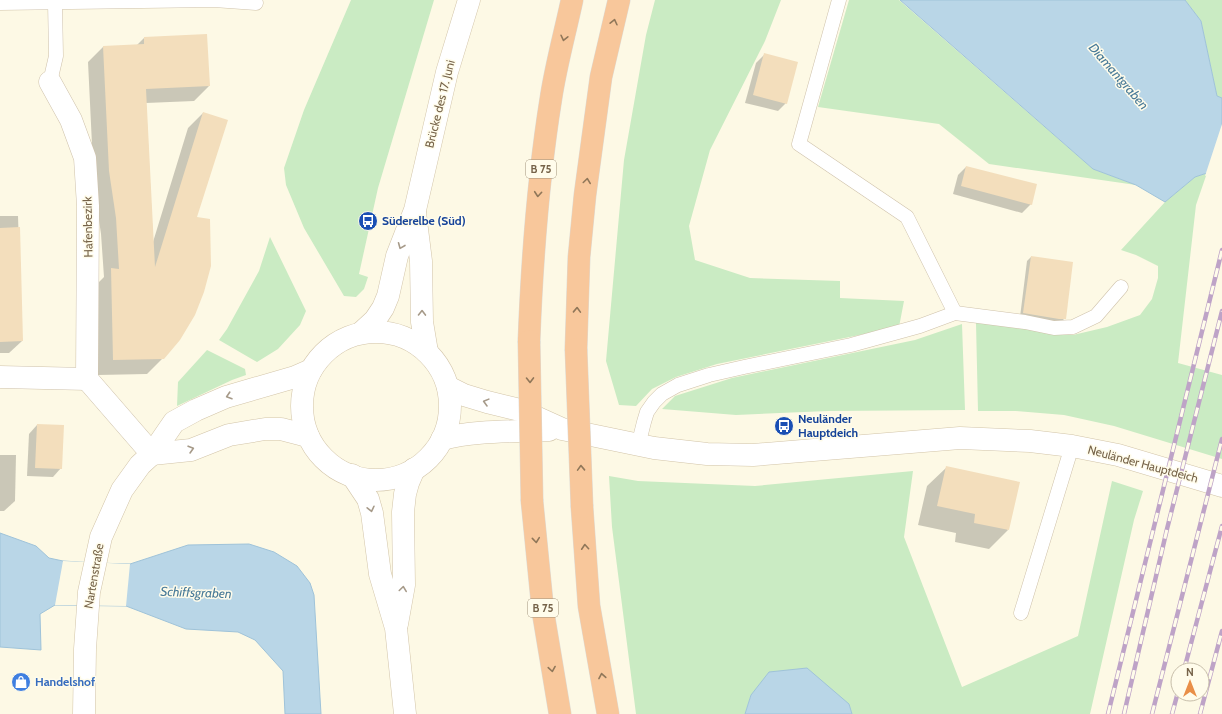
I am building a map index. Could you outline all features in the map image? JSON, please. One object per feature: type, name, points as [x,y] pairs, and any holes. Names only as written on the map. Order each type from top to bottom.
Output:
[{"type":"highway","name":"B 75","points":[[560,714],[543,612],[532,501],[529,341],[532,258],[539,184],[551,97],[572,0]]},
{"type":"highway","points":[[608,714],[589,606],[582,507],[576,350],[579,257],[585,195],[602,77],[619,0]]},
{"type":"street","name":"Brücke des 17. Juni","points":[[362,332],[375,320],[383,308],[388,296],[397,256],[415,210],[447,72],[469,0]]},
{"type":"street","name":"Hafenbezirk","points":[[50,82],[70,120],[85,158],[88,206],[88,379]]},
{"type":"street","name":"Brücke des 17. Juni","points":[[415,210],[421,261],[422,322],[427,352]]},
{"type":"street","points":[[362,332],[388,332],[399,335],[409,339],[427,352],[436,362],[443,374],[448,387],[450,400],[450,413],[447,427],[442,439],[430,456],[414,469],[400,476],[373,480],[352,475],[334,467],[326,461],[313,445],[308,436],[304,425],[302,402],[303,391],[311,370],[322,354],[329,348],[350,336],[362,332]]},
{"type":"street","name":"Nartenstraße","points":[[84,714],[85,649],[88,605],[94,563],[101,537],[122,490],[140,465],[152,454],[174,422],[196,410],[226,397],[295,377],[311,370]]},
{"type":"street","points":[[0,377],[88,379],[152,454],[191,450],[229,435],[265,429],[281,429],[308,436]]},
{"type":"street","name":"Neuländer Hauptdeich","points":[[448,387],[464,395],[520,410],[562,429],[638,446],[707,454],[753,455],[960,438],[1030,441],[1072,446],[1118,455],[1222,486]]},
{"type":"street","name":"Neuländer Hauptdeich","points":[[442,439],[458,435],[487,432],[562,429]]},
{"type":"street","points":[[396,628],[404,585],[403,512],[405,494],[414,469]]},
{"type":"street","points":[[352,475],[368,499],[372,513],[380,574],[396,628],[405,714]]},
{"type":"lane","points":[[0,3],[214,0],[256,3]]},
{"type":"lane","points":[[839,0],[799,144],[907,217],[955,313]]},
{"type":"lane","points":[[50,82],[56,56],[55,2]]},
{"type":"lane","points":[[638,446],[644,422],[654,402],[662,394],[678,385],[744,366],[851,345],[920,326],[955,313],[1025,322],[1054,328],[1073,327],[1096,316],[1121,287]]},
{"type":"lane","points":[[1021,613],[1072,446]]},
{"type":"green space","points":[[351,0],[434,0],[378,188],[359,274],[368,277],[364,289],[356,297],[344,296],[304,228],[286,185],[284,168],[304,110]]},
{"type":"green space","points":[[655,0],[781,0],[765,41],[710,150],[689,226],[695,260],[750,278],[840,281],[840,298],[904,301],[899,327],[717,364],[676,377],[652,389],[636,406],[619,405],[606,361],[624,160],[646,35]]},
{"type":"green space","points":[[849,0],[899,0],[1093,169],[1136,185],[989,164],[939,124],[818,107]]},
{"type":"green space","points":[[1185,0],[1222,0],[1222,98],[1217,96],[1201,21]]},
{"type":"green space","points":[[1207,173],[1196,205],[1178,363],[1222,375],[1222,459],[1114,426],[1064,415],[1016,411],[978,411],[976,323],[991,322],[1073,335],[1107,327],[1140,315],[1152,299],[1158,278],[1158,266],[1136,255],[1121,250],[1165,202],[1195,177]]},
{"type":"green space","points":[[270,237],[306,311],[300,325],[278,349],[257,362],[219,340],[227,329],[259,271]]},
{"type":"green space","points":[[962,324],[965,410],[828,411],[736,415],[662,409],[675,396],[732,378],[915,340]]},
{"type":"green space","points":[[207,350],[245,369],[246,375],[177,406],[178,382]]},
{"type":"green space","points":[[913,471],[904,537],[962,687],[1078,636],[1112,481],[1143,491],[1134,520],[1090,714],[852,714],[849,704],[751,695],[745,714],[636,714],[612,527],[609,476],[638,481],[755,486]]},
{"type":"water","name":"Diamantgraben","points":[[900,0],[1185,0],[1201,21],[1217,96],[1222,98],[1222,178],[1207,173],[1195,177],[1165,202],[1136,185],[1093,169]]},
{"type":"water","name":"Schiffsgraben","points":[[0,533],[36,546],[49,558],[63,561],[130,564],[188,545],[249,544],[274,552],[297,566],[310,583],[314,595],[321,714],[285,714],[283,671],[255,640],[238,632],[186,629],[126,606],[55,605],[40,614],[41,650],[0,647]]},
{"type":"water","points":[[807,668],[849,704],[852,714],[745,714],[751,695],[769,672]]},
{"type":"pier","points":[[1222,124],[1222,180],[1208,175],[1205,176]]},
{"type":"pier","points":[[63,561],[130,564],[126,606],[55,605]]},
{"type":"building","points":[[207,34],[210,86],[146,89],[155,267],[203,112],[228,120],[197,217],[210,219],[211,266],[204,292],[195,315],[180,340],[164,359],[113,360],[111,268],[119,269],[116,218],[109,171],[103,46],[144,44],[144,37]]},
{"type":"building","points":[[764,53],[798,62],[787,104],[753,95]]},
{"type":"building","points":[[966,166],[1037,184],[1032,205],[961,186]]},
{"type":"building","points":[[20,227],[23,341],[0,342],[0,228]]},
{"type":"building","points":[[1031,256],[1073,262],[1066,319],[1023,313]]},
{"type":"building","points":[[37,424],[64,425],[62,469],[35,468]]},
{"type":"building","points":[[946,466],[1020,482],[1009,530],[974,523],[975,514],[937,506]]},
{"type":"railway","points":[[1108,714],[1222,250]]},
{"type":"railway","points":[[1124,714],[1167,529],[1222,311]]},
{"type":"railway","points":[[1152,714],[1222,439]]},
{"type":"railway","points":[[1186,662],[1222,526]]},
{"type":"railway","points":[[1200,714],[1222,631]]},
{"type":"railway","points":[[1172,714],[1175,702]]},
{"type":"place","name":"Süderelbe (Süd)","points":[[368,221]]},
{"type":"place","name":"Neuländer Hauptdeich","points":[[784,426]]},
{"type":"place","name":"Handelshof","points":[[21,682]]}]
